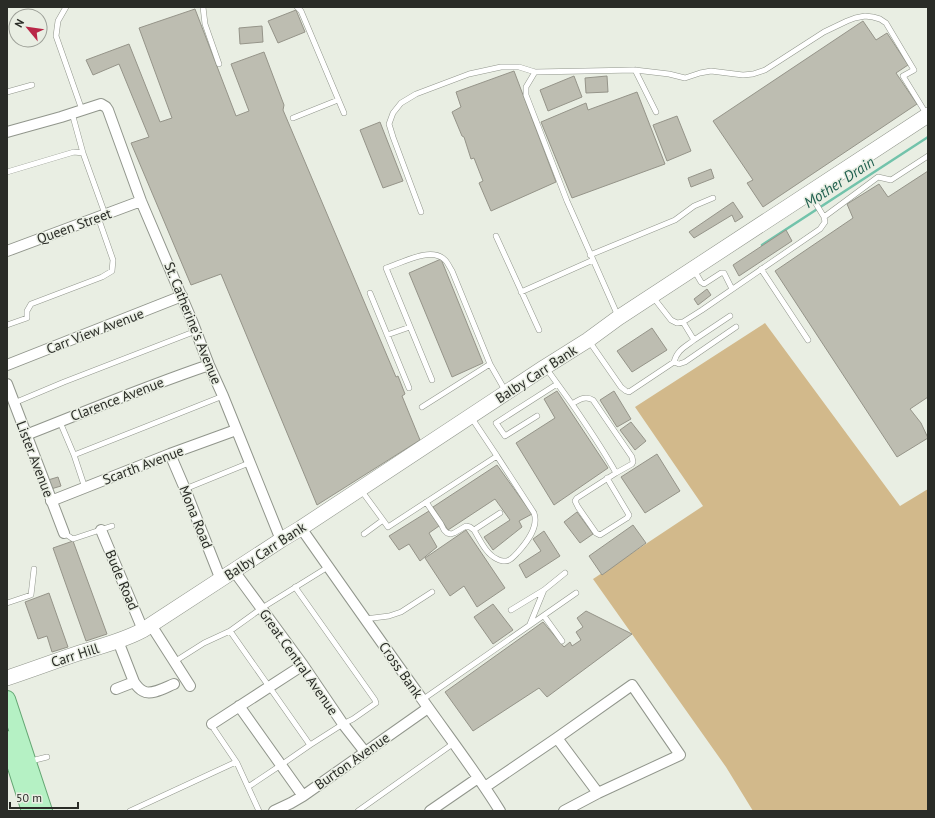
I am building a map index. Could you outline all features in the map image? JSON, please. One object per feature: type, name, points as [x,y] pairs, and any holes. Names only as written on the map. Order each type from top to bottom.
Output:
[{"type":"main road","points":[[7,699],[44,811]]},
{"type":"main road","points":[[7,739],[13,777],[30,811]]},
{"type":"street","name":"St. Catherine's Avenue","points":[[77,111],[101,104],[108,110],[141,201],[182,296],[281,540]]},
{"type":"street","points":[[7,132],[77,111]]},
{"type":"street","name":"Balby Carr Bank","points":[[147,627],[588,340],[652,296],[812,198],[928,115]]},
{"type":"street","name":"Queen Street","points":[[7,251],[141,201]]},
{"type":"street","name":"Carr View Avenue","points":[[7,365],[182,296]]},
{"type":"street","name":"Clarence Avenue","points":[[26,435],[209,365]]},
{"type":"street","name":"Lister Avenue","points":[[7,384],[64,533]]},
{"type":"street","name":"Scarth Avenue","points":[[51,501],[170,454],[236,430]]},
{"type":"street","name":"Mona Road","points":[[170,454],[221,580]]},
{"type":"street","name":"Cross Bank","points":[[301,528],[425,704],[454,742],[500,811]]},
{"type":"street","name":"Bude Road","points":[[101,530],[147,627],[174,662],[190,686]]},
{"type":"street","name":"Great Central Avenue","points":[[234,571],[303,665],[343,724],[365,752]]},
{"type":"street","name":"Carr Hill","points":[[7,678],[132,636],[147,627]]},
{"type":"street","points":[[118,641],[134,682],[143,691],[148,693],[157,691],[174,684]]},
{"type":"street","points":[[212,724],[303,665]]},
{"type":"street","points":[[116,689],[134,682]]},
{"type":"street","points":[[485,787],[632,685],[680,755],[598,793],[564,811]]},
{"type":"street","name":"Burton Avenue","points":[[274,811],[303,796],[365,752],[425,704]]},
{"type":"street","points":[[239,706],[303,796]]},
{"type":"street","points":[[557,738],[598,793]]},
{"type":"street","points":[[430,811],[478,778]]},
{"type":"lane","points":[[7,325],[27,318],[27,311],[31,304],[102,277],[112,271],[113,260],[83,153],[77,111],[56,36],[58,21],[66,7]]},
{"type":"lane","points":[[204,7],[205,24],[220,64]]},
{"type":"lane","points":[[297,7],[301,11],[344,113]]},
{"type":"lane","points":[[421,212],[389,124],[393,113],[401,103],[416,94],[470,74],[501,67],[519,68],[535,72],[635,70],[669,74],[685,78],[711,71],[743,75],[753,74],[765,70],[824,32],[847,21],[865,16],[880,19],[886,23],[914,70],[903,76],[928,115]]},
{"type":"lane","points":[[635,70],[656,112]]},
{"type":"lane","points":[[535,72],[526,87],[526,95],[567,201],[618,318]]},
{"type":"lane","points":[[7,92],[32,84]]},
{"type":"lane","points":[[293,118],[338,100]]},
{"type":"lane","points":[[7,172],[74,152],[83,153]]},
{"type":"lane","points":[[823,215],[878,177],[890,180],[928,156]]},
{"type":"lane","points":[[521,292],[592,257],[675,220],[694,206],[712,198]]},
{"type":"lane","points":[[652,296],[672,320],[677,323],[683,322],[820,229],[825,222],[823,215],[812,198]]},
{"type":"lane","points":[[496,236],[538,330]]},
{"type":"lane","points":[[432,380],[386,268],[422,255],[430,254],[446,260],[452,271],[490,364],[506,393]]},
{"type":"lane","points":[[694,269],[701,282],[704,284],[721,273],[724,273],[732,289]]},
{"type":"lane","points":[[761,269],[808,340]]},
{"type":"lane","points":[[370,293],[409,388]]},
{"type":"lane","points":[[588,340],[621,387],[629,392],[674,362],[675,356],[679,350],[730,316]]},
{"type":"lane","points":[[683,322],[694,340]]},
{"type":"lane","points":[[387,335],[410,327]]},
{"type":"lane","points":[[674,362],[679,364],[685,362],[736,327]]},
{"type":"lane","points":[[14,403],[196,331]]},
{"type":"lane","points":[[422,407],[490,364]]},
{"type":"lane","points":[[545,367],[588,427],[616,473]]},
{"type":"lane","points":[[537,416],[505,436],[496,423],[557,384]]},
{"type":"lane","points":[[74,455],[222,396]]},
{"type":"lane","points":[[572,404],[585,397],[593,400],[632,457],[632,464],[607,478],[577,498],[575,501],[596,533],[600,535],[629,515],[607,478]]},
{"type":"lane","points":[[426,502],[447,533],[454,533],[466,526],[470,527],[474,530],[492,556],[504,561],[510,560],[525,544],[534,528],[536,518],[534,513],[471,416]]},
{"type":"lane","points":[[60,422],[74,455],[85,488]]},
{"type":"lane","points":[[360,489],[388,527],[497,456]]},
{"type":"lane","points":[[185,489],[249,464]]},
{"type":"lane","points":[[474,530],[500,513]]},
{"type":"lane","points":[[364,534],[383,520]]},
{"type":"lane","points":[[64,533],[74,539],[112,526]]},
{"type":"lane","points":[[174,662],[204,643],[230,631],[262,608],[328,567]]},
{"type":"lane","points":[[7,603],[31,595],[34,569]]},
{"type":"lane","points":[[511,610],[544,590],[565,573]]},
{"type":"lane","points":[[248,787],[310,745],[343,724],[353,720],[376,703],[295,587]]},
{"type":"lane","points":[[530,625],[544,590]]},
{"type":"lane","points":[[365,620],[389,616],[400,612],[432,592]]},
{"type":"lane","points":[[425,704],[530,625],[576,593]]},
{"type":"lane","points":[[544,616],[562,641]]},
{"type":"lane","points":[[230,631],[310,745]]},
{"type":"lane","points":[[212,724],[236,762],[259,811]]},
{"type":"lane","points":[[358,811],[454,742]]},
{"type":"lane","points":[[28,762],[47,757]]},
{"type":"lane","points":[[130,811],[236,762]]},
{"type":"shaded area","points":[[765,323],[900,506],[928,489],[928,811],[753,811],[726,767],[593,579],[703,506],[635,407]]},
{"type":"building","points":[[195,9],[236,116],[249,111],[231,64],[264,52],[284,105],[283,110],[396,377],[398,376],[405,394],[402,396],[420,440],[317,505],[221,274],[191,285],[131,143],[149,137],[119,64],[93,75],[86,60],[129,44],[160,122],[172,118],[139,28]]},
{"type":"building","points":[[296,10],[305,32],[278,43],[268,21]]},
{"type":"building","points":[[863,21],[876,40],[887,33],[908,65],[896,73],[917,104],[763,207],[747,183],[753,180],[713,121]]},
{"type":"building","points":[[262,26],[263,42],[240,44],[239,28]]},
{"type":"building","points":[[514,71],[556,182],[491,211],[479,183],[483,181],[474,158],[471,159],[464,137],[462,136],[452,112],[461,107],[456,92]]},
{"type":"building","points":[[574,76],[582,97],[548,111],[540,90]]},
{"type":"building","points":[[607,76],[608,92],[586,93],[585,78]]},
{"type":"building","points":[[637,92],[665,164],[572,198],[541,122],[586,103],[588,110]]},
{"type":"building","points":[[677,116],[691,151],[667,161],[653,125]]},
{"type":"building","points":[[380,122],[403,181],[383,188],[360,130]]},
{"type":"building","points":[[711,169],[714,178],[691,187],[688,178]]},
{"type":"building","points":[[928,171],[928,397],[910,409],[921,423],[928,438],[897,457],[775,271],[853,218],[847,204],[879,184],[888,197]]},
{"type":"building","points":[[733,202],[743,217],[735,222],[732,215],[694,238],[689,232]]},
{"type":"building","points":[[786,230],[792,241],[739,276],[733,265]]},
{"type":"building","points":[[441,259],[483,363],[452,377],[409,273]]},
{"type":"building","points":[[707,289],[711,295],[698,305],[694,299]]},
{"type":"building","points":[[652,328],[667,350],[632,372],[617,351]]},
{"type":"building","points":[[557,391],[608,468],[554,505],[516,443],[555,418],[544,399]]},
{"type":"building","points":[[614,391],[631,419],[617,427],[600,400]]},
{"type":"building","points":[[631,422],[646,441],[635,450],[620,430]]},
{"type":"building","points":[[657,454],[680,491],[645,513],[621,477]]},
{"type":"building","points":[[497,465],[532,514],[519,521],[522,527],[493,550],[484,537],[510,520],[495,499],[448,530],[433,507]]},
{"type":"building","points":[[58,477],[61,486],[51,489],[48,480]]},
{"type":"building","points":[[429,511],[439,526],[429,533],[437,547],[420,561],[409,544],[399,550],[389,536]]},
{"type":"building","points":[[577,512],[593,534],[580,543],[564,522]]},
{"type":"building","points":[[633,525],[646,543],[602,575],[589,556]]},
{"type":"building","points":[[466,530],[505,588],[477,607],[464,586],[450,596],[425,558]]},
{"type":"building","points":[[544,531],[560,556],[526,578],[519,565],[541,551],[533,539]]},
{"type":"building","points":[[73,541],[107,634],[86,641],[53,548]]},
{"type":"building","points":[[49,593],[68,647],[52,652],[47,636],[38,639],[25,602]]},
{"type":"building","points":[[493,604],[513,630],[493,644],[474,617]]},
{"type":"building","points":[[586,611],[632,634],[547,697],[539,688],[473,731],[445,692],[543,622],[564,647],[570,642],[572,646],[581,640],[576,632],[583,627],[577,618]]},
{"type":"waterway","name":"Mother Drain","points":[[762,245],[928,137]]}]
